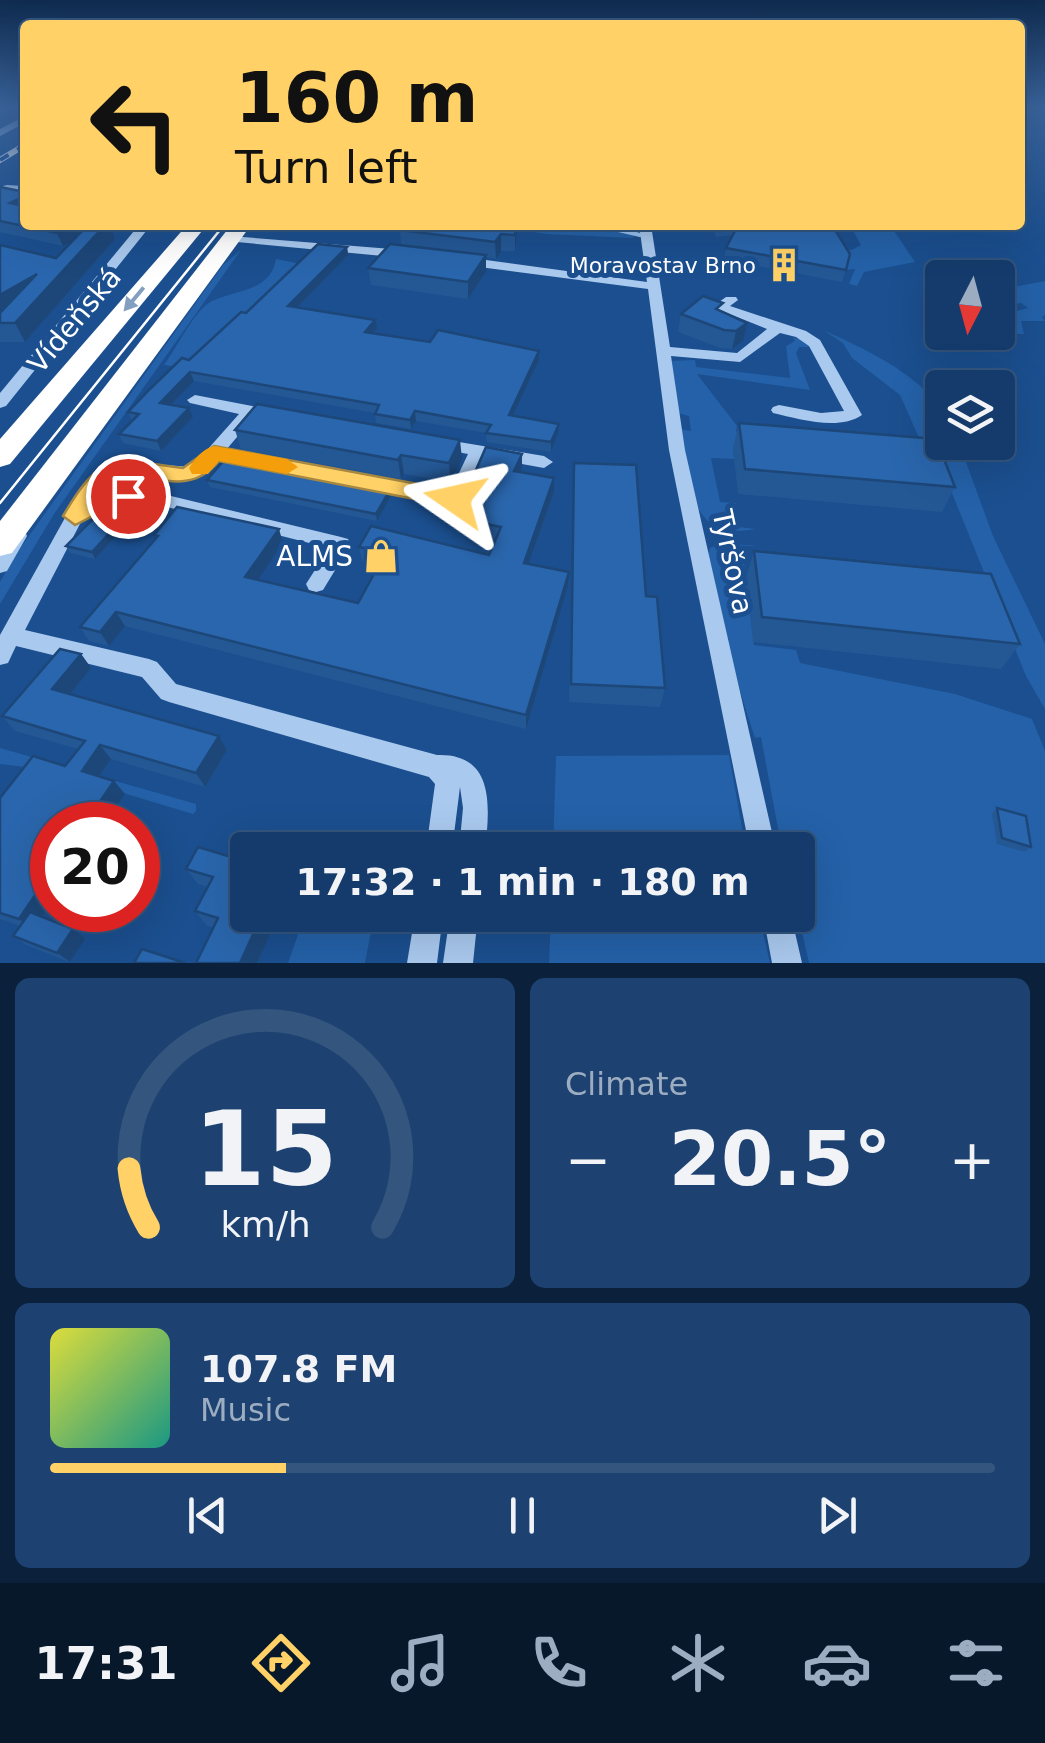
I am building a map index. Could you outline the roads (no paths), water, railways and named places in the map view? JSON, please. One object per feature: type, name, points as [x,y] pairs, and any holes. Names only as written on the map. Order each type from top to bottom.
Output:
[{"type":"highway","name":"Vídeňská","points":[[0,457],[193,230]]},
{"type":"highway","points":[[0,544],[236,232]]},
{"type":"street","points":[[0,404],[141,230]]},
{"type":"street","name":"Tyršova","points":[[645,230],[651,286],[700,566],[759,832]]},
{"type":"street","points":[[236,232],[413,255]]},
{"type":"street","points":[[452,260],[651,286]]},
{"type":"street","points":[[730,300],[719,307],[801,334],[814,343],[854,415],[821,418],[779,410]]},
{"type":"street","points":[[662,351],[740,358],[777,328]]},
{"type":"street","points":[[195,400],[288,417]]},
{"type":"street","points":[[250,410],[197,472],[183,476],[120,468],[101,476],[5,646],[149,669],[170,692],[437,767],[451,764],[463,770],[477,792],[474,832]]},
{"type":"street","points":[[421,440],[544,462]]},
{"type":"street","points":[[214,453],[455,499],[478,451]]},
{"type":"street","points":[[0,566],[65,459]]},
{"type":"street","points":[[75,516],[106,500],[128,496],[171,502],[341,544],[316,584]]},
{"type":"street","points":[[437,767],[448,782],[441,832]]},
{"type":"street","points":[[422,963],[427,932]]},
{"type":"street","points":[[458,963],[462,932]]},
{"type":"street","points":[[781,932],[788,963]]},
{"type":"waterway","points":[[618,230],[640,235]]},
{"type":"tram line","points":[[0,503],[220,230]]},
{"type":"railway","points":[[0,160],[12,153]]},
{"type":"place","name":"Moravostav Brno","points":[[784,265]]},
{"type":"place","name":"ALMS","points":[[381,556]]}]
